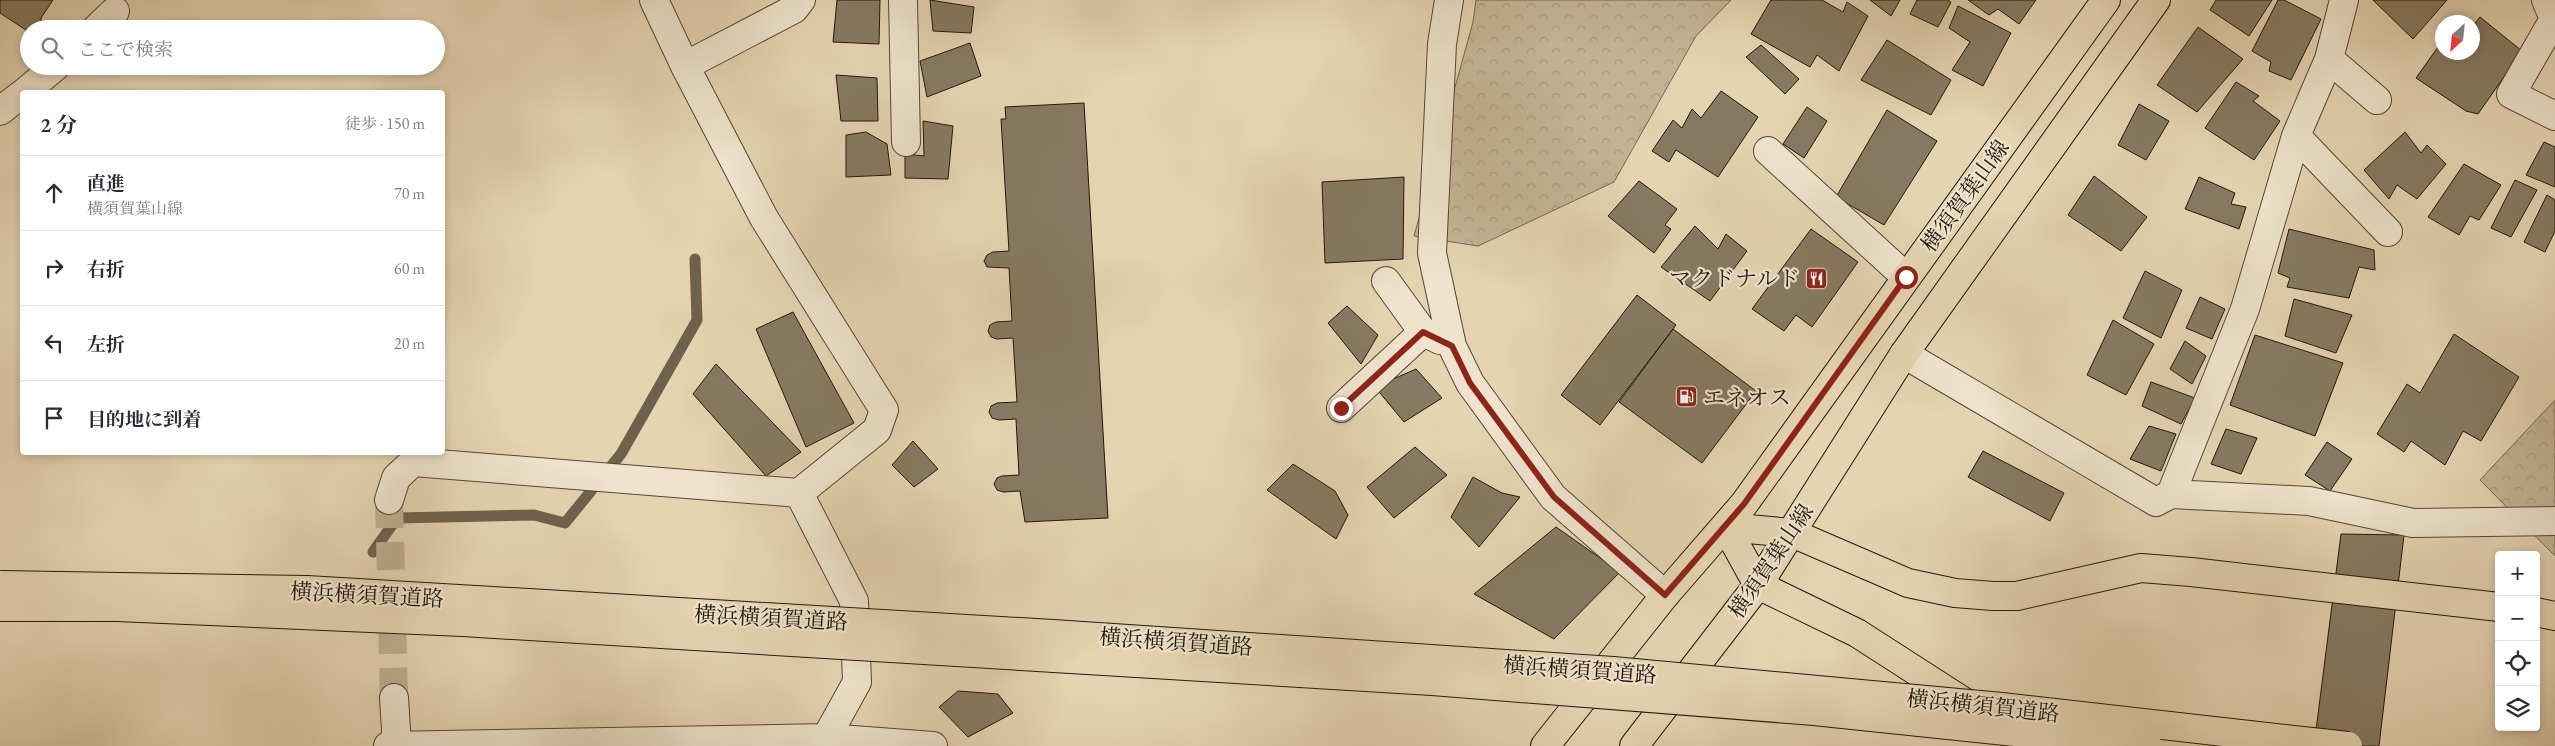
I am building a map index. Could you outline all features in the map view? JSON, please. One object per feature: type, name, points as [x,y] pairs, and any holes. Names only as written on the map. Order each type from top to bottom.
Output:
[{"type":"main road","name":"横須賀葉山線","points":[[1545,746],[1665,595],[1726,527],[1781,454],[2106,0]]},
{"type":"main road","name":"横須賀葉山線","points":[[1634,746],[1758,586],[1904,354],[2156,0]]},
{"type":"main road","points":[[1726,527],[1792,534],[1908,583],[1955,593],[2017,596],[2142,568],[2495,607]]},
{"type":"main road","points":[[1726,527],[1758,586],[1857,633],[2033,746]]},
{"type":"main road","name":"横浜横須賀道路","points":[[0,585],[307,590],[1043,634],[1613,671],[1992,706],[2348,746]]},
{"type":"main road","name":"横浜横須賀道路","points":[[0,607],[117,607],[463,622],[1432,681],[1794,709],[2148,746]]},
{"type":"main road","points":[[2540,613],[2555,616]]},
{"type":"street","points":[[389,500],[396,478],[413,462],[799,493],[877,430],[884,410],[764,218],[685,66],[654,0]]},
{"type":"street","points":[[685,66],[794,9],[801,0]]},
{"type":"street","points":[[902,0],[906,142]]},
{"type":"street","points":[[1449,0],[1442,44],[1432,253],[1452,346],[1470,383],[1554,497],[1665,595]]},
{"type":"street","points":[[2171,494],[2246,309],[2296,136],[2329,59],[2344,0]]},
{"type":"street","points":[[2546,0],[2554,19],[2511,94],[2555,116]]},
{"type":"street","points":[[2329,59],[2377,100]]},
{"type":"street","points":[[28,90],[45,75]]},
{"type":"street","points":[[0,111],[20,96]]},
{"type":"street","points":[[2296,136],[2388,232]]},
{"type":"street","points":[[1768,151],[1906,277]]},
{"type":"street","points":[[1386,281],[1423,332],[1452,346]]},
{"type":"street","points":[[1341,408],[1423,332]]},
{"type":"street","points":[[1904,354],[2156,502],[2171,494],[2309,501],[2413,523],[2555,521]]},
{"type":"street","points":[[799,493],[854,601],[857,682],[826,738]]},
{"type":"street","points":[[394,698],[397,746]]},
{"type":"street","points":[[388,746],[585,745],[826,738],[933,746]]},
{"type":"green space","points":[[1476,0],[1731,0],[1696,36],[1614,182],[1478,246],[1414,236],[1473,22]]},
{"type":"green space","points":[[2555,400],[2555,556],[2480,480]]},
{"type":"building","points":[[0,0],[53,0],[41,20],[20,20],[20,26],[0,13]]},
{"type":"building","points":[[837,0],[880,0],[879,44],[833,42]]},
{"type":"building","points":[[930,0],[974,7],[971,33],[933,31]]},
{"type":"building","points":[[1771,0],[1822,0],[1843,12],[1847,2],[1868,16],[1839,71],[1817,55],[1810,67],[1751,34]]},
{"type":"building","points":[[1870,0],[1900,0],[1891,16]]},
{"type":"building","points":[[1917,0],[1947,0],[1951,2],[1938,27],[1910,14]]},
{"type":"building","points":[[1968,0],[2036,0],[2019,24],[1998,9],[1989,15]]},
{"type":"building","points":[[2216,0],[2272,0],[2249,36],[2210,10]]},
{"type":"building","points":[[2278,0],[2284,0],[2321,19],[2291,80],[2269,71],[2271,62],[2252,51]]},
{"type":"building","points":[[2373,0],[2447,0],[2413,39]]},
{"type":"building","points":[[1958,6],[2011,33],[1983,86],[1952,70],[1970,42],[1949,28]]},
{"type":"building","points":[[2480,17],[2522,51],[2478,114],[2466,111],[2416,78],[2435,51],[2435,60],[2480,60]]},
{"type":"building","points":[[2198,27],[2243,59],[2197,112],[2157,85]]},
{"type":"building","points":[[1887,40],[1951,80],[1931,115],[1861,80]]},
{"type":"building","points":[[970,43],[981,76],[927,97],[920,61]]},
{"type":"building","points":[[1761,45],[1799,79],[1785,94],[1746,57]]},
{"type":"building","points":[[836,75],[877,78],[878,121],[841,121]]},
{"type":"building","points":[[2236,82],[2259,96],[2253,101],[2280,121],[2254,160],[2205,128]]},
{"type":"building","points":[[1721,91],[1758,117],[1718,177],[1676,150],[1669,162],[1652,151],[1673,120],[1682,128],[1692,109],[1701,118]]},
{"type":"building","points":[[1084,103],[1108,518],[1025,522],[1020,491],[1003,492],[997,490],[994,484],[997,478],[1002,476],[1019,475],[1016,419],[999,420],[992,418],[989,412],[991,406],[997,403],[1017,402],[1013,338],[997,339],[991,337],[988,331],[990,325],[996,322],[1012,321],[1009,268],[987,267],[984,261],[987,255],[993,252],[1009,251],[1001,119],[1006,119],[1005,107]]},
{"type":"building","points":[[2139,104],[2169,121],[2146,160],[2118,145]]},
{"type":"building","points":[[1807,107],[1827,121],[1804,158],[1783,144]]},
{"type":"building","points":[[1887,110],[1937,141],[1884,225],[1836,197]]},
{"type":"building","points":[[923,121],[953,126],[948,179],[905,178],[905,154],[924,156]]},
{"type":"building","points":[[866,132],[887,144],[891,175],[846,177],[846,135]]},
{"type":"building","points":[[2405,132],[2421,153],[2427,145],[2446,164],[2417,199],[2397,185],[2389,199],[2364,170]]},
{"type":"building","points":[[2544,142],[2555,147],[2555,187],[2526,175]]},
{"type":"building","points":[[2464,164],[2501,185],[2479,220],[2470,216],[2459,235],[2428,217]]},
{"type":"building","points":[[2094,176],[2147,217],[2121,251],[2068,215]]},
{"type":"building","points":[[1404,177],[1403,259],[1325,263],[1322,182]]},
{"type":"building","points":[[2199,177],[2235,193],[2231,204],[2246,207],[2239,229],[2185,209]]},
{"type":"building","points":[[2515,180],[2537,190],[2511,237],[2491,228]]},
{"type":"building","points":[[1639,181],[1677,209],[1665,225],[1671,229],[1654,253],[1608,216]]},
{"type":"building","points":[[2547,195],[2555,200],[2555,231],[2545,252],[2524,242]]},
{"type":"building","points":[[1695,226],[1718,249],[1726,234],[1747,251],[1710,301],[1661,267]]},
{"type":"building","points":[[1811,229],[1858,262],[1812,327],[1796,315],[1784,331],[1752,309]]},
{"type":"building","points":[[2289,229],[2374,250],[2375,270],[2359,267],[2349,298],[2287,287],[2290,278],[2278,273]]},
{"type":"building","points":[[2145,271],[2182,290],[2161,338],[2123,318]]},
{"type":"building","points":[[1637,295],[1676,325],[1600,425],[1561,395]]},
{"type":"building","points":[[2200,297],[2225,309],[2212,339],[2186,328]]},
{"type":"building","points":[[2294,299],[2352,315],[2336,353],[2285,336]]},
{"type":"building","points":[[1347,306],[1378,335],[1361,364],[1328,323]]},
{"type":"building","points":[[793,312],[854,423],[806,447],[756,329]]},
{"type":"building","points":[[2113,320],[2154,344],[2126,395],[2087,375]]},
{"type":"building","points":[[1673,329],[1756,391],[1702,463],[1619,402]]},
{"type":"building","points":[[2454,334],[2519,377],[2481,441],[2463,431],[2445,465],[2411,441],[2404,452],[2377,434],[2407,384],[2420,393]]},
{"type":"building","points":[[2255,335],[2343,363],[2315,436],[2230,405]]},
{"type":"building","points":[[2185,341],[2206,356],[2192,384],[2170,369]]},
{"type":"building","points":[[716,364],[801,452],[766,476],[693,394]]},
{"type":"building","points":[[1416,369],[1442,398],[1404,422],[1375,387]]},
{"type":"building","points":[[2151,382],[2195,398],[2181,424],[2142,406]]},
{"type":"building","points":[[2149,426],[2176,434],[2161,471],[2130,459]]},
{"type":"building","points":[[2226,429],[2257,438],[2241,474],[2211,464]]},
{"type":"building","points":[[913,441],[938,469],[914,487],[892,465]]},
{"type":"building","points":[[2327,442],[2352,459],[2330,491],[2305,475]]},
{"type":"building","points":[[1415,447],[1447,475],[1394,518],[1367,487]]},
{"type":"building","points":[[1983,451],[2064,493],[2050,521],[1968,477]]},
{"type":"building","points":[[1293,464],[1335,491],[1348,515],[1336,539],[1267,490]]},
{"type":"building","points":[[1473,477],[1502,493],[1520,497],[1479,547],[1451,517]]},
{"type":"building","points":[[1556,527],[1620,572],[1554,639],[1474,594]]},
{"type":"building","points":[[2341,534],[2404,535],[2379,746],[2314,746]]},
{"type":"building","points":[[958,691],[998,694],[1013,713],[968,737],[939,707]]},
{"type":"waterway","points":[[373,552],[397,518],[534,515],[565,523],[621,454],[697,320],[695,259]]},
{"type":"tunnel","points":[[389,500],[394,698]]},
{"type":"place","name":"マクドナルド","points":[[1816,278]]},
{"type":"place","name":"エネオス","points":[[1687,397]]},
{"type":"route","points":[[1341,408],[1423,332],[1452,346],[1470,383],[1554,497],[1665,595],[1744,504],[1906,277]]}]
